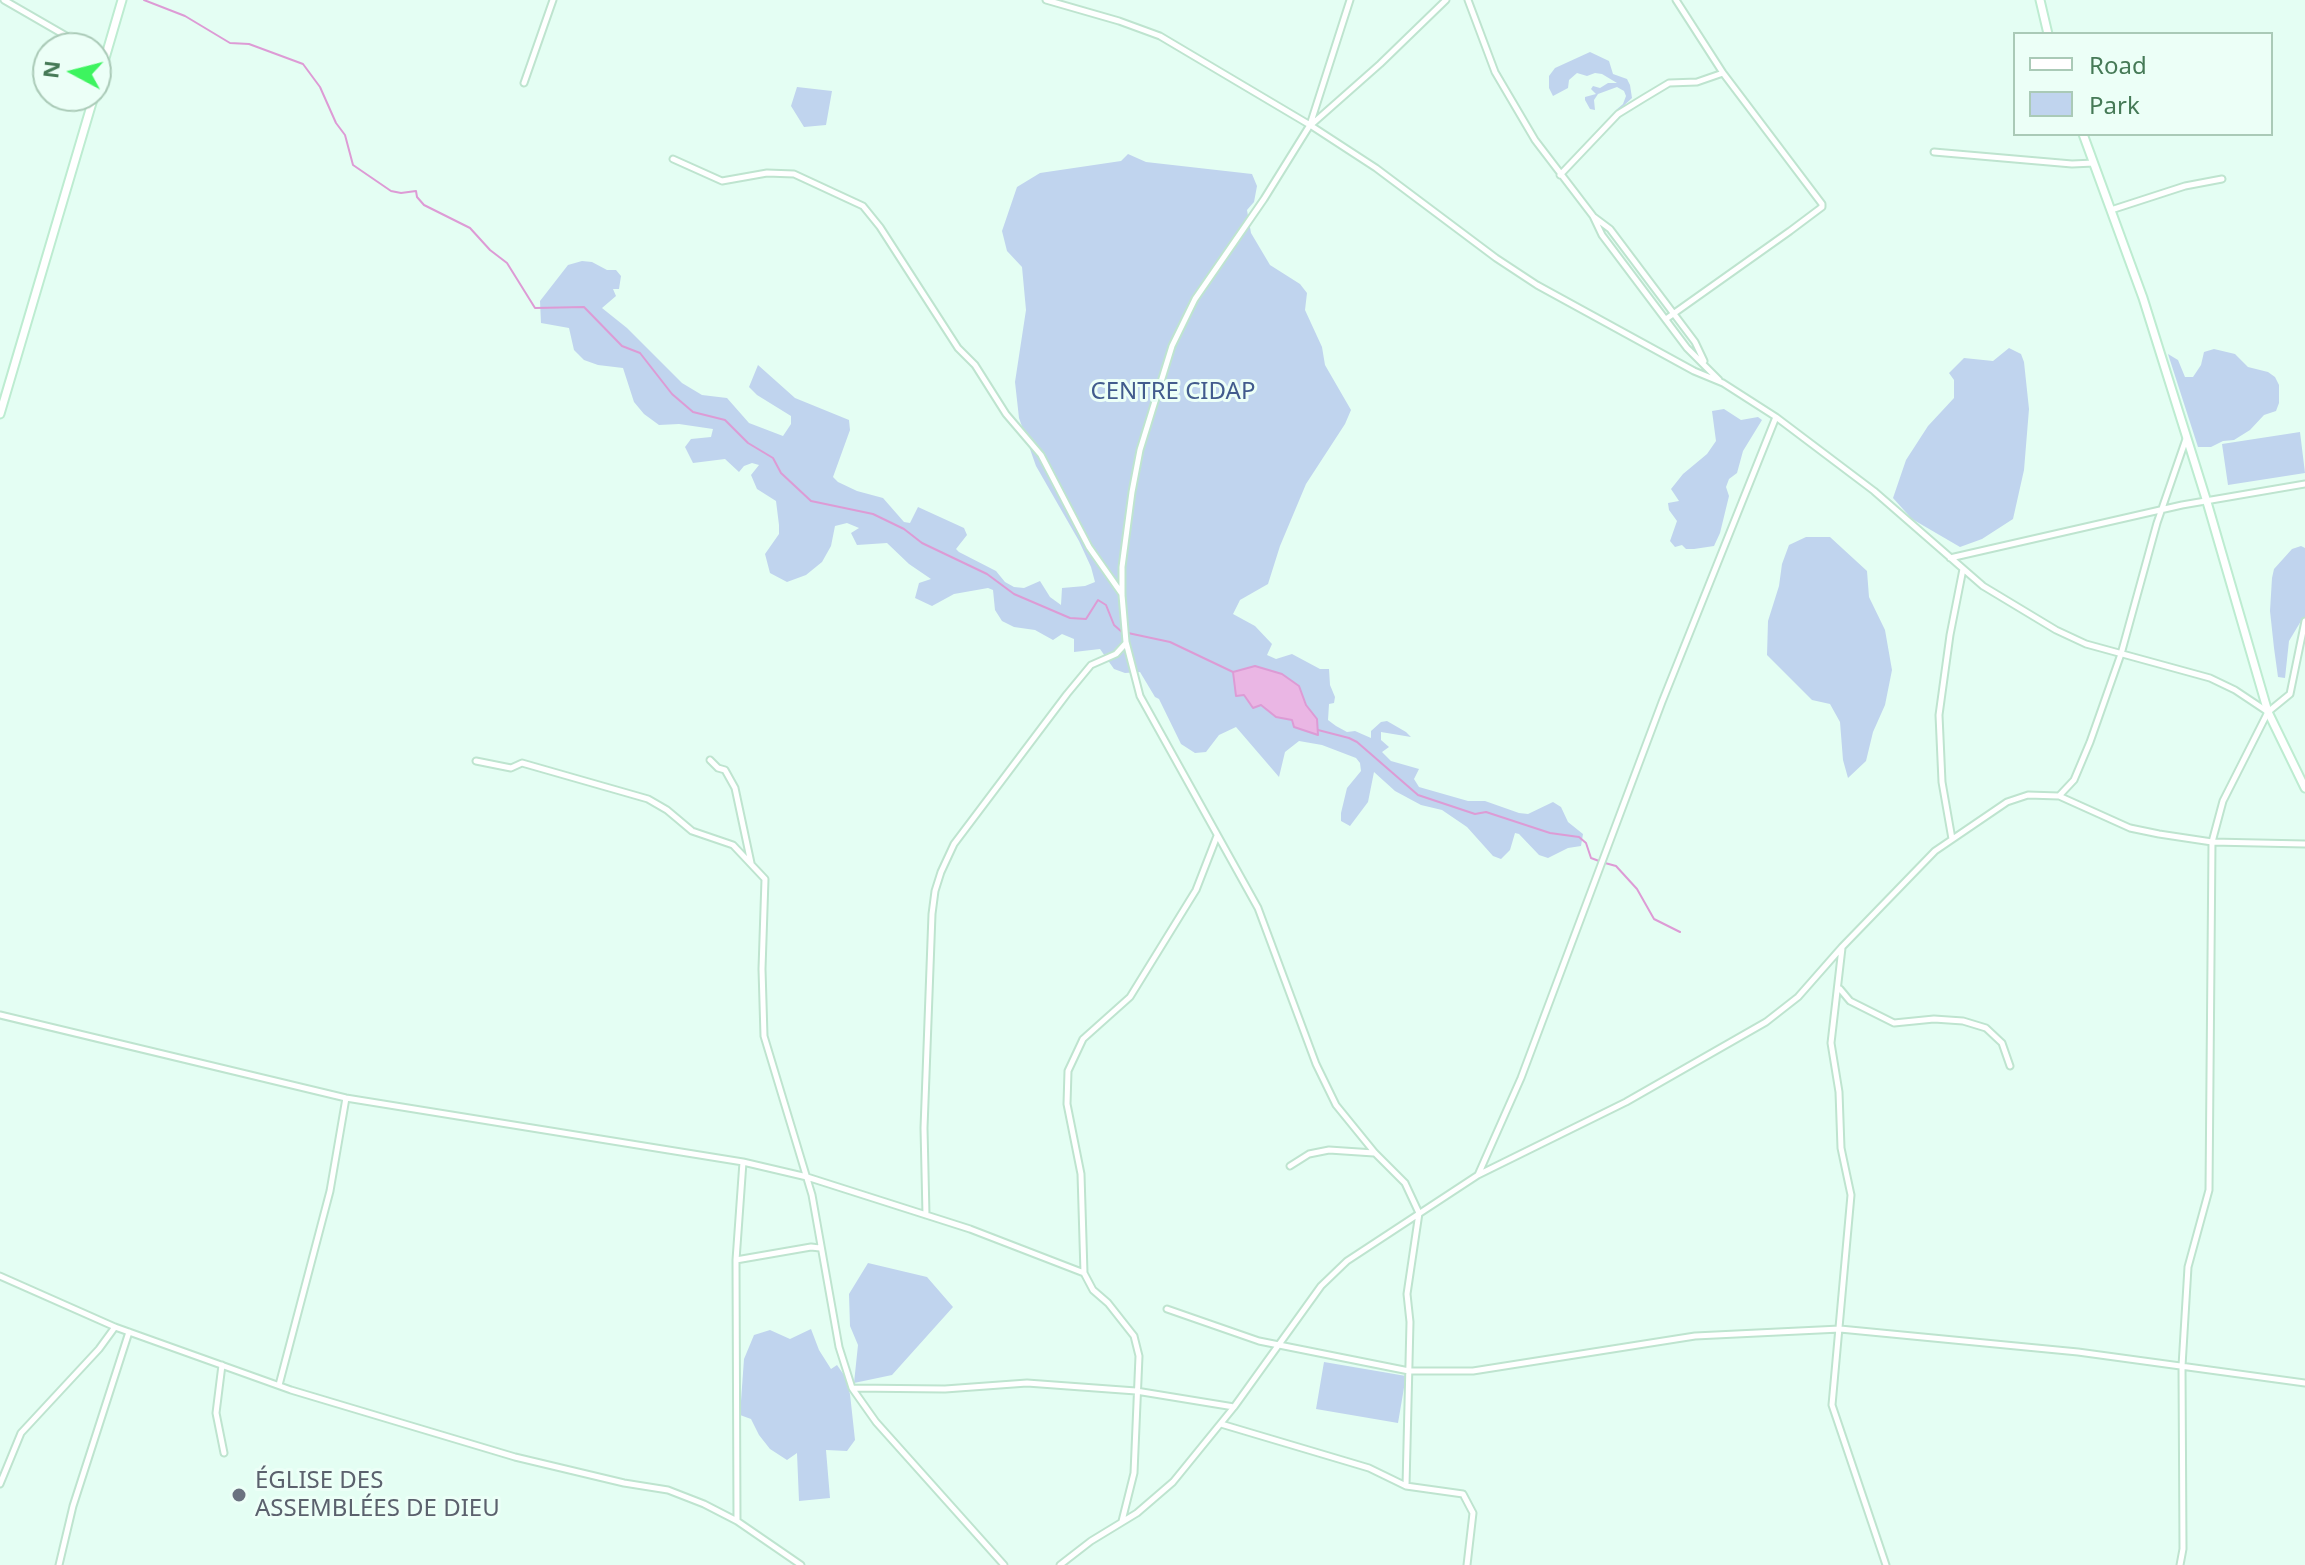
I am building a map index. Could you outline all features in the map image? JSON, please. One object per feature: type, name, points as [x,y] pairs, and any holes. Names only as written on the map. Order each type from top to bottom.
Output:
[{"type":"main road","points":[[112,34],[122,0]]},
{"type":"main road","points":[[2040,0],[2048,32]]},
{"type":"main road","points":[[0,414],[89,112]]},
{"type":"main road","points":[[2084,136],[2143,298],[2268,712],[2305,788]]},
{"type":"street","points":[[4,0],[59,32]]},
{"type":"street","points":[[524,83],[553,0]]},
{"type":"street","points":[[1046,0],[1160,36],[1310,125],[1388,177],[1537,285],[1694,371],[1723,383],[1776,417],[1874,491],[1983,586],[2056,630],[2086,644],[2210,678],[2268,712]]},
{"type":"street","points":[[1350,0],[1310,125],[1264,199],[1195,299],[1172,346],[1140,450],[1122,567],[1122,595],[1126,639],[1140,696],[1258,908],[1316,1064],[1336,1105],[1375,1153],[1405,1183],[1419,1213],[1407,1294],[1410,1322],[1406,1486]]},
{"type":"street","points":[[1310,125],[1380,64],[1446,0]]},
{"type":"street","points":[[1468,0],[1495,72],[1535,140],[1687,348],[1723,383]]},
{"type":"street","points":[[1666,319],[1822,207],[1723,73],[1676,0]]},
{"type":"street","points":[[1560,175],[1618,114],[1669,83],[1697,82],[1723,73]]},
{"type":"street","points":[[1934,152],[2072,164],[2094,163]]},
{"type":"street","points":[[673,159],[722,181],[767,173],[794,174],[863,206],[880,227],[958,348],[975,365],[1006,414],[1041,455],[1089,547],[1122,595]]},
{"type":"street","points":[[2111,210],[2185,186],[2222,179]]},
{"type":"street","points":[[1593,216],[1610,229],[1695,342],[1706,365]]},
{"type":"street","points":[[1609,245],[1618,240]]},
{"type":"street","points":[[1634,277],[1641,271]]},
{"type":"street","points":[[1478,1175],[1521,1078],[1604,856],[1776,417]]},
{"type":"street","points":[[2059,796],[2074,780],[2090,742],[2121,654],[2161,511],[2186,439]]},
{"type":"street","points":[[1950,558],[2161,511],[2305,484]]},
{"type":"street","points":[[1952,839],[1942,782],[1939,715],[1963,569]]},
{"type":"street","points":[[2180,1565],[2183,1549],[2182,1366],[2188,1267],[2209,1190],[2212,842],[2223,801],[2268,712],[2290,694],[2305,621]]},
{"type":"street","points":[[926,1215],[924,1128],[932,914],[941,872],[954,844],[1075,684],[1091,665],[1116,654],[1126,639]]},
{"type":"street","points":[[710,760],[725,770],[735,788],[751,864]]},
{"type":"street","points":[[476,761],[511,768],[522,763],[648,799],[692,831],[733,845],[765,879],[762,969],[764,1036],[807,1177],[839,1347],[852,1388],[876,1422],[1004,1565]]},
{"type":"street","points":[[1060,1565],[1159,1496],[1221,1424],[1321,1286],[1347,1261],[1478,1175],[1626,1102],[1766,1022],[1798,997],[1935,851],[2007,802],[2028,795],[2059,796],[2130,828],[2212,842],[2305,844]]},
{"type":"street","points":[[1122,1523],[1134,1473],[1139,1356],[1134,1336],[1108,1303],[1093,1290],[1084,1273],[1081,1174],[1067,1104],[1068,1071],[1083,1039],[1130,997],[1196,890],[1217,835]]},
{"type":"street","points":[[1842,947],[1832,1058],[1839,1092],[1841,1148],[1851,1195],[1832,1405],[1886,1565]]},
{"type":"street","points":[[1839,989],[1850,1001],[1894,1023],[1948,1020],[1986,1028],[2002,1043],[2010,1066]]},
{"type":"street","points":[[0,1015],[346,1098],[569,1132],[743,1162],[807,1177],[970,1229],[1084,1273]]},
{"type":"street","points":[[279,1385],[330,1191],[346,1098]]},
{"type":"street","points":[[1290,1166],[1309,1154],[1329,1150],[1375,1153]]},
{"type":"street","points":[[737,1521],[736,1260],[743,1162]]},
{"type":"street","points":[[736,1260],[820,1248]]},
{"type":"street","points":[[0,1276],[115,1327],[279,1385],[515,1457],[624,1483],[668,1490],[737,1521],[801,1565]]},
{"type":"street","points":[[1167,1309],[1279,1346],[1409,1371],[1473,1371],[1695,1336],[1840,1329],[2078,1352],[2305,1383]]},
{"type":"street","points":[[0,1484],[21,1433],[99,1349],[115,1327]]},
{"type":"street","points":[[59,1565],[73,1506],[129,1332]]},
{"type":"street","points":[[222,1365],[216,1413],[224,1453]]},
{"type":"street","points":[[852,1388],[945,1389],[1027,1383],[1136,1391],[1234,1407]]},
{"type":"street","points":[[1221,1424],[1369,1468],[1406,1486],[1463,1494],[1473,1513],[1467,1565]]},
{"type":"green space","points":[[1590,52],[1609,61],[1613,74],[1627,79],[1630,85],[1632,98],[1619,110],[1616,110],[1626,96],[1617,87],[1598,94],[1594,100],[1595,110],[1590,109],[1585,100],[1585,97],[1596,94],[1591,89],[1593,86],[1600,88],[1608,83],[1617,83],[1602,74],[1587,76],[1577,73],[1569,80],[1568,88],[1553,96],[1549,88],[1549,76],[1555,68]]},
{"type":"green space","points":[[797,87],[832,91],[826,125],[804,127],[791,106]]},
{"type":"green space","name":"CENTRE CIDAP","points":[[1128,154],[1146,162],[1252,174],[1257,186],[1254,202],[1247,210],[1251,233],[1270,265],[1300,284],[1307,293],[1305,310],[1322,347],[1325,365],[1351,410],[1306,484],[1268,584],[1240,600],[1233,614],[1255,626],[1272,644],[1267,655],[1276,659],[1292,654],[1320,669],[1329,669],[1335,697],[1334,703],[1329,704],[1328,720],[1336,726],[1371,738],[1371,731],[1387,721],[1406,732],[1411,737],[1381,732],[1381,740],[1389,747],[1382,752],[1391,761],[1419,769],[1414,779],[1419,787],[1468,801],[1485,801],[1519,813],[1528,814],[1553,802],[1561,807],[1568,822],[1583,834],[1581,846],[1568,848],[1548,858],[1539,855],[1515,833],[1510,850],[1501,859],[1493,856],[1467,827],[1442,810],[1421,805],[1395,791],[1374,772],[1368,802],[1350,826],[1341,821],[1341,813],[1347,788],[1361,771],[1356,758],[1322,745],[1299,741],[1285,752],[1279,777],[1236,727],[1219,735],[1206,752],[1195,753],[1181,744],[1159,699],[1140,672],[1125,673],[1114,669],[1100,649],[1074,652],[1074,639],[1062,634],[1053,640],[1035,630],[1014,627],[1002,621],[995,610],[993,590],[988,588],[954,594],[932,606],[915,598],[919,583],[931,579],[887,543],[857,545],[851,533],[859,528],[847,523],[835,526],[831,546],[822,562],[806,575],[787,582],[770,573],[765,554],[779,534],[779,525],[776,501],[757,489],[751,475],[759,465],[752,463],[739,472],[725,459],[693,463],[685,447],[691,439],[711,437],[713,429],[679,424],[659,425],[634,402],[623,368],[584,360],[574,350],[569,328],[541,323],[540,301],[568,265],[592,262],[607,270],[616,270],[621,276],[619,289],[613,289],[616,296],[602,308],[627,328],[682,383],[702,395],[727,398],[749,423],[783,436],[791,424],[791,416],[749,387],[758,365],[795,398],[849,420],[850,430],[833,477],[838,482],[883,498],[904,522],[910,523],[918,507],[964,528],[967,535],[956,549],[959,552],[996,571],[1014,587],[1024,588],[1040,581],[1050,597],[1061,605],[1062,588],[1095,582],[1079,541],[1036,466],[1019,418],[1015,382],[1026,310],[1022,267],[1007,251],[1002,231],[1017,187],[1040,173],[1121,161]]},
{"type":"green space","points":[[2009,348],[2021,354],[2024,362],[2029,409],[2024,470],[2013,519],[1982,539],[1960,547],[1912,519],[1893,498],[1906,460],[1928,426],[1954,398],[1954,380],[1949,373],[1964,358],[1993,361]]},
{"type":"green space","points":[[2214,349],[2235,354],[2248,367],[2275,377],[2279,385],[2279,403],[2276,411],[2264,415],[2250,430],[2234,440],[2211,447],[2198,447],[2168,354],[2178,360],[2185,377],[2193,377],[2201,365],[2204,352]]},
{"type":"green space","points":[[1724,409],[1741,420],[1758,417],[1762,420],[1743,451],[1737,473],[1729,479],[1726,487],[1729,496],[1714,546],[1694,549],[1686,549],[1682,545],[1675,547],[1670,541],[1677,521],[1668,503],[1679,501],[1671,489],[1716,441],[1712,411]]},
{"type":"green space","points":[[2300,432],[2305,473],[2228,485],[2222,444]]},
{"type":"green space","points":[[1806,537],[1830,537],[1867,571],[1869,597],[1885,630],[1892,670],[1885,705],[1873,732],[1866,761],[1848,778],[1843,760],[1840,722],[1830,704],[1812,700],[1767,655],[1768,621],[1782,564],[1789,545]]},
{"type":"green space","points":[[2305,548],[2305,621],[2301,621],[2289,641],[2285,678],[2278,677],[2270,611],[2272,578],[2274,569],[2292,549]]},
{"type":"green space","points":[[868,1263],[927,1277],[953,1307],[892,1375],[854,1383],[858,1345],[850,1326],[849,1294]]},
{"type":"green space","points":[[811,1329],[831,1369],[837,1365],[844,1375],[850,1394],[855,1440],[847,1451],[826,1450],[830,1498],[799,1501],[797,1453],[787,1460],[770,1449],[751,1419],[740,1415],[744,1359],[754,1335],[770,1330],[790,1339]]},
{"type":"green space","points":[[1324,1362],[1406,1376],[1398,1423],[1316,1409]]},
{"type":"shaded area","points":[[1255,666],[1282,674],[1299,686],[1306,705],[1317,719],[1318,735],[1294,727],[1292,720],[1276,717],[1261,705],[1253,708],[1244,695],[1236,696],[1233,672]]},
{"type":"waterway","points":[[144,0],[185,16],[230,43],[249,44],[303,64],[320,87],[336,123],[345,135],[353,165],[391,191],[416,191],[424,205],[470,228],[507,263],[535,308],[584,307],[622,346],[640,353],[672,394],[693,412],[725,420],[748,443],[773,458],[781,473],[811,501],[873,514],[904,529],[922,543],[987,574],[1014,594],[1070,618],[1086,619],[1098,600],[1106,605],[1114,625],[1122,632]]},
{"type":"waterway","points":[[1128,633],[1170,642],[1233,672]]},
{"type":"waterway","points":[[1318,730],[1357,742],[1418,795],[1475,814],[1486,812],[1550,833],[1579,837],[1586,843],[1591,858],[1599,861]]},
{"type":"waterway","points":[[1605,863],[1616,866],[1637,889],[1654,919],[1680,932]]},
{"type":"place","name":"ÉGLISE DES ASSEMBLÉES DE DIEU","points":[[239,1495]]}]
